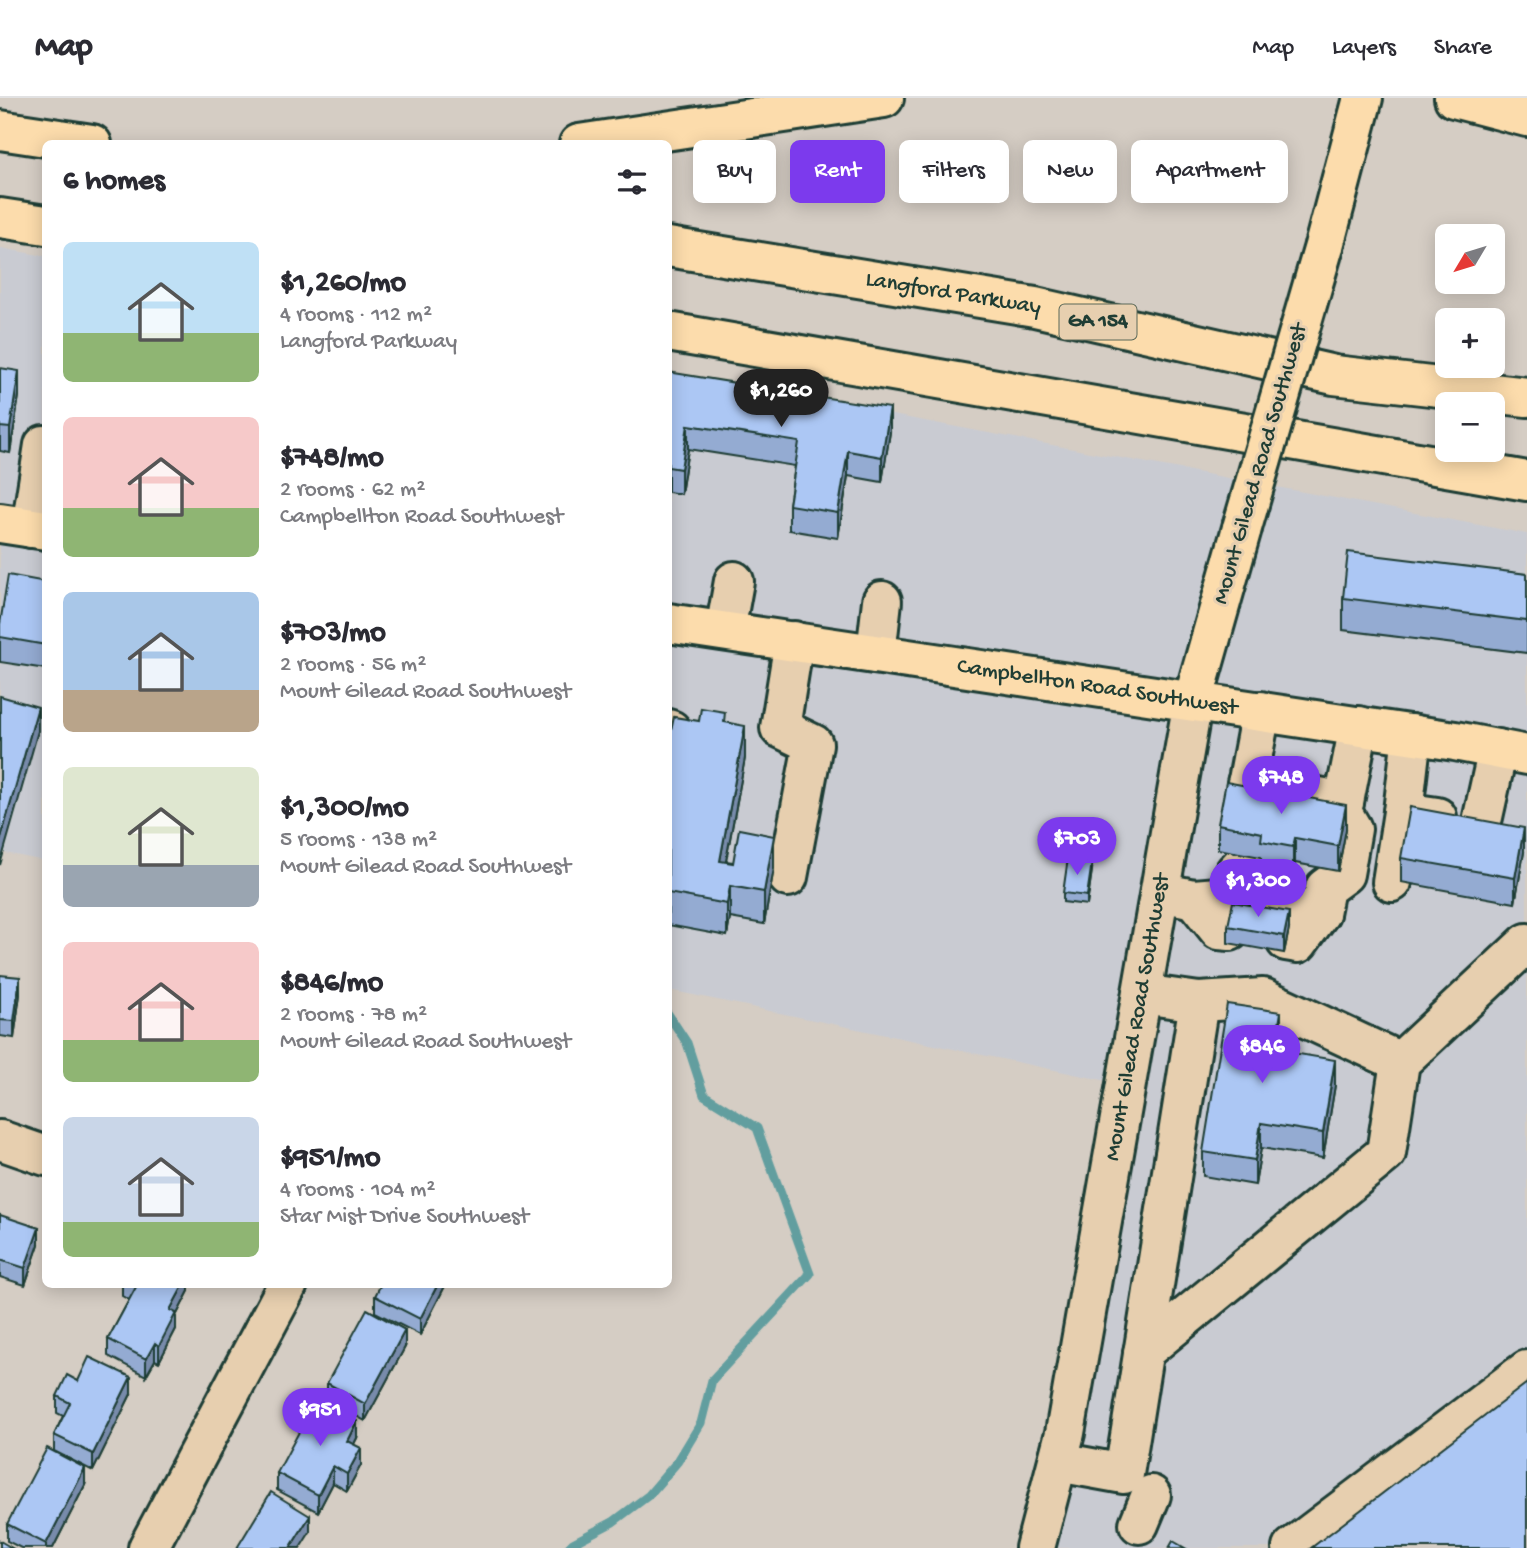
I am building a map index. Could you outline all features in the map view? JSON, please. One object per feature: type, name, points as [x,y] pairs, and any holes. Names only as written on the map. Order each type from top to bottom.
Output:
[{"type":"main road","points":[[606,140],[884,98]]},
{"type":"main road","name":"Mount Gilead Road Southwest","points":[[1194,701],[1324,246],[1363,98]]},
{"type":"main road","points":[[1454,98],[1527,117]]},
{"type":"main road","points":[[0,130],[66,140]]},
{"type":"main road","points":[[0,218],[42,224]]},
{"type":"main road","name":"Langford Parkway","points":[[672,248],[1035,307],[1334,375],[1527,397]]},
{"type":"main road","points":[[672,333],[1527,481]]},
{"type":"main road","name":"Campbellton Road Southwest","points":[[672,624],[1412,734],[1513,752]]},
{"type":"street","points":[[26,527],[42,454]]},
{"type":"street","points":[[725,631],[734,581]]},
{"type":"street","points":[[876,654],[882,601]]},
{"type":"street","points":[[788,877],[813,744],[780,728],[794,641]]},
{"type":"street","name":"Mount Gilead Road Southwest","points":[[1035,1548],[1065,1433],[1142,994],[1218,885],[1194,701]]},
{"type":"street","points":[[1218,885],[1320,889],[1344,874],[1352,829],[1336,813],[1246,799],[1261,711]]},
{"type":"street","points":[[1336,813],[1359,726]]},
{"type":"street","points":[[1392,882],[1420,814],[1412,734]]},
{"type":"street","points":[[1483,817],[1513,752]]},
{"type":"street","points":[[1286,941],[1298,943],[1320,889]]},
{"type":"street","points":[[1143,1352],[1386,1153],[1400,1062],[1527,943]]},
{"type":"street","points":[[1142,994],[1199,1002],[1263,998],[1400,1062]]},
{"type":"street","points":[[1058,1462],[1124,1474],[1199,1002]]},
{"type":"street","points":[[0,1140],[42,1155]]},
{"type":"street","points":[[148,1548],[286,1288]]},
{"type":"street","points":[[1292,1548],[1527,1370]]},
{"type":"shaded area","points":[[0,248],[42,255],[42,860],[0,852]]},
{"type":"shaded area","points":[[672,374],[1527,534],[1527,1548],[1051,1548],[1127,1085],[672,991]]},
{"type":"building","points":[[0,368],[19,371],[10,428],[0,427]]},
{"type":"building","points":[[672,373],[890,408],[882,457],[848,451],[838,513],[789,505],[799,442],[688,425],[681,469],[672,468]]},
{"type":"building","points":[[1348,552],[1527,574],[1527,621],[1343,598]]},
{"type":"building","points":[[8,575],[42,581],[42,644],[0,637]]},
{"type":"building","points":[[0,696],[38,707],[0,841]]},
{"type":"building","points":[[701,708],[725,712],[724,722],[745,726],[720,861],[733,863],[739,829],[774,836],[764,892],[730,886],[727,904],[672,894],[672,726],[674,717],[699,721]]},
{"type":"building","points":[[1226,782],[1346,805],[1338,846],[1295,838],[1293,847],[1261,841],[1262,833],[1218,824]]},
{"type":"building","points":[[1410,807],[1524,828],[1515,878],[1401,858]]},
{"type":"building","points":[[1068,858],[1092,862],[1087,896],[1063,893]]},
{"type":"building","points":[[1233,902],[1289,912],[1284,936],[1228,926]]},
{"type":"building","points":[[0,975],[20,977],[14,1021],[0,1020]]},
{"type":"building","points":[[1227,1004],[1281,1012],[1275,1050],[1335,1060],[1323,1133],[1261,1123],[1255,1160],[1203,1152]]},
{"type":"building","points":[[0,1215],[39,1228],[25,1268],[0,1260]]},
{"type":"building","points":[[135,1288],[182,1288],[170,1310],[176,1313],[159,1346],[155,1343],[146,1359],[108,1339]]},
{"type":"building","points":[[379,1288],[436,1288],[420,1319],[375,1296]]},
{"type":"building","points":[[367,1309],[405,1330],[365,1404],[327,1383]]},
{"type":"building","points":[[89,1357],[131,1377],[93,1454],[54,1435],[70,1403],[57,1396],[67,1375],[78,1381]]},
{"type":"building","points":[[1527,1383],[1527,1548],[1311,1548]]},
{"type":"building","points":[[316,1400],[357,1421],[347,1441],[361,1448],[347,1474],[333,1466],[318,1495],[277,1473]]},
{"type":"building","points":[[47,1448],[85,1468],[46,1544],[7,1524]]},
{"type":"building","points":[[271,1492],[310,1516],[290,1548],[237,1548]]},
{"type":"building","points":[[0,1541],[12,1548],[0,1548]]},
{"type":"building","points":[[1173,1541],[1185,1548],[1169,1548]]},
{"type":"waterway","points":[[568,1548],[613,1522],[649,1495],[678,1461],[701,1423],[712,1380],[810,1274],[757,1128],[704,1095],[687,1043],[672,1020]]}]
